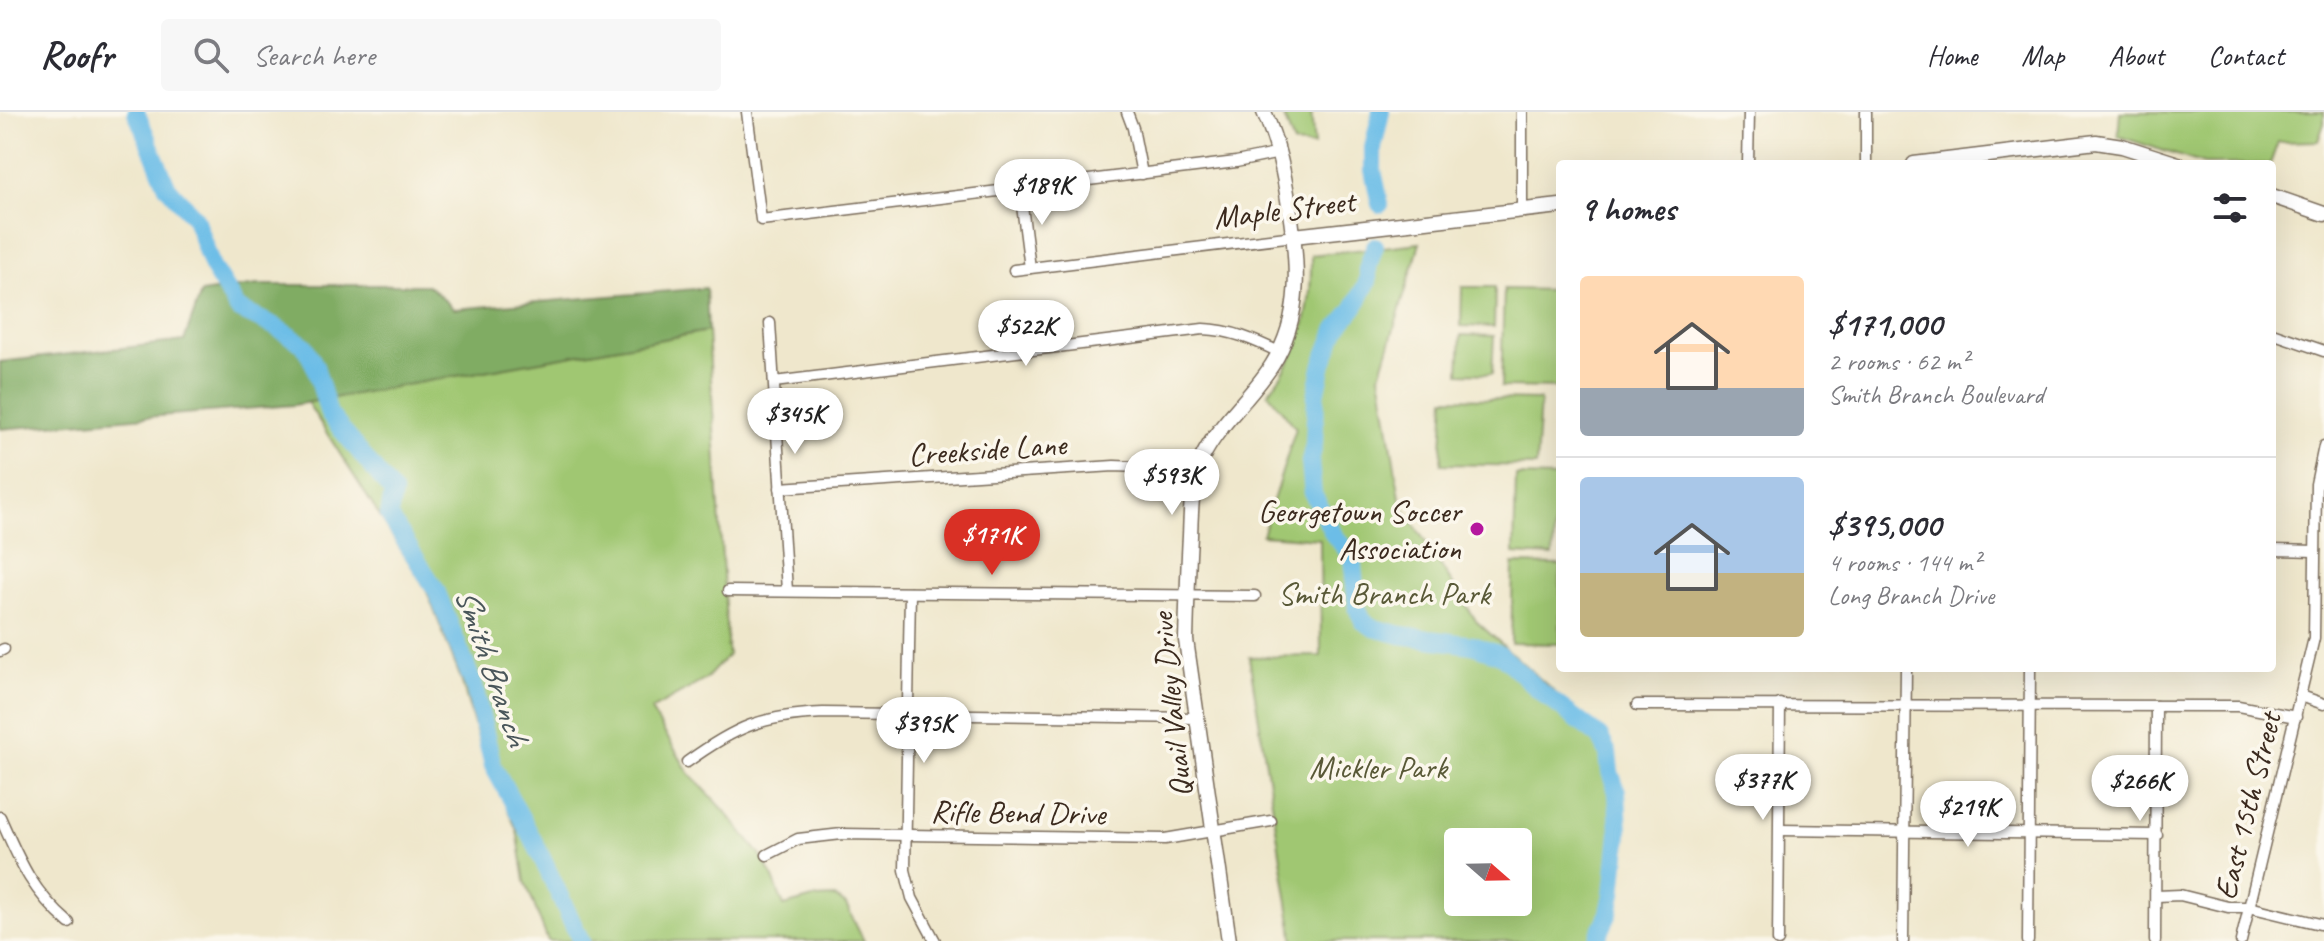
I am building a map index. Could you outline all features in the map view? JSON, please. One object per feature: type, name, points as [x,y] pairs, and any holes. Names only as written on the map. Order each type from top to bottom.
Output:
[{"type":"street","points":[[747,112],[761,220],[1020,190],[1236,162],[1280,153]]},
{"type":"street","points":[[1127,112],[1142,174]]},
{"type":"street","name":"Quail Valley Drive","points":[[1229,941],[1186,640],[1187,597],[1192,494],[1202,458],[1223,425],[1264,376],[1279,352],[1295,306],[1294,236],[1280,153],[1264,112]]},
{"type":"street","points":[[1522,112],[1522,210]]},
{"type":"street","points":[[1748,160],[1749,112]]},
{"type":"street","points":[[1866,112],[1866,160]]},
{"type":"street","points":[[1976,160],[2096,142],[2122,146],[2166,160]]},
{"type":"street","points":[[1020,190],[1030,268]]},
{"type":"street","points":[[2276,197],[2324,214]]},
{"type":"street","name":"Maple Street","points":[[1014,270],[1556,206]]},
{"type":"street","points":[[770,323],[787,591]]},
{"type":"street","points":[[774,382],[1203,329],[1239,334],[1279,352]]},
{"type":"street","points":[[2276,334],[2324,351]]},
{"type":"street","name":"East 15th Street","points":[[2241,941],[2320,623],[2315,551],[2324,446]]},
{"type":"street","name":"Creekside Lane","points":[[780,488],[1114,466],[1164,468],[1196,476]]},
{"type":"street","points":[[2276,550],[2315,551]]},
{"type":"street","points":[[728,591],[1255,596]]},
{"type":"street","points":[[910,593],[905,870],[918,912],[935,941]]},
{"type":"street","points":[[1903,941],[1906,672]]},
{"type":"street","points":[[2028,941],[2030,672]]},
{"type":"street","points":[[2301,696],[2324,704]]},
{"type":"street","points":[[1778,941],[1780,704]]},
{"type":"street","points":[[1637,705],[2238,706],[2296,717]]},
{"type":"street","points":[[2155,941],[2156,706]]},
{"type":"street","points":[[687,762],[720,738],[778,716],[823,713],[1197,718]]},
{"type":"street","points":[[0,817],[28,879],[69,923]]},
{"type":"street","name":"Rifle Bend Drive","points":[[767,855],[798,839],[842,834],[1165,839],[1271,821]]},
{"type":"street","points":[[1780,830],[2157,835]]},
{"type":"street","points":[[2157,896],[2180,895],[2324,925]]},
{"type":"green space","points":[[1282,112],[1311,112],[1314,146],[1294,144]]},
{"type":"green space","points":[[2120,112],[2324,112],[2318,141],[2278,142],[2271,160],[2192,160],[2118,136]]},
{"type":"green space","name":"Mickler Park","points":[[1420,243],[1380,375],[1401,504],[1477,622],[1599,732],[1619,782],[1623,833],[1616,905],[1601,941],[1294,941],[1249,657],[1321,656],[1320,539],[1262,535],[1296,428],[1268,393],[1298,345],[1310,294],[1311,255]]},
{"type":"green space","points":[[258,285],[428,285],[454,309],[706,288],[708,331],[294,405],[0,429],[0,362],[184,341],[201,293]]},
{"type":"green space","points":[[1462,287],[1495,287],[1494,327],[1461,326]]},
{"type":"green space","points":[[1504,289],[1556,290],[1556,388],[1501,387]]},
{"type":"green space","points":[[708,331],[728,655],[706,679],[651,710],[689,773],[759,853],[784,906],[813,898],[835,897],[846,905],[864,941],[548,941],[525,881],[517,830],[483,755],[461,679],[426,589],[307,402]]},
{"type":"green space","points":[[1461,335],[1494,336],[1492,374],[1459,373]]},
{"type":"green space","points":[[1445,398],[1540,400],[1536,466],[1441,464]]},
{"type":"green space","points":[[1516,476],[1556,477],[1553,556],[1514,554]]},
{"type":"green space","points":[[1513,564],[1556,565],[1556,644],[1511,643]]},
{"type":"waterway","name":"Smith Branch","points":[[136,112],[167,186],[195,218],[212,267],[238,309],[304,345],[315,366],[329,414],[393,493],[389,516],[436,590],[474,686],[493,766],[535,843],[581,941]]},
{"type":"waterway","points":[[1380,204],[1373,170],[1373,148],[1381,112]]},
{"type":"waterway","points":[[1375,246],[1368,266],[1368,281],[1354,308],[1336,330],[1323,363],[1316,396],[1310,462],[1313,494],[1334,535],[1352,556],[1357,607],[1363,621],[1374,628],[1401,635],[1472,645],[1501,655],[1542,693],[1600,737],[1608,753],[1617,792],[1619,833],[1609,913],[1596,941]]},
{"type":"place","name":"Georgetown Soccer Association","points":[[1477,529]]},
{"type":"park label","name":"Smith Branch Park","points":[[1384,593]]}]
